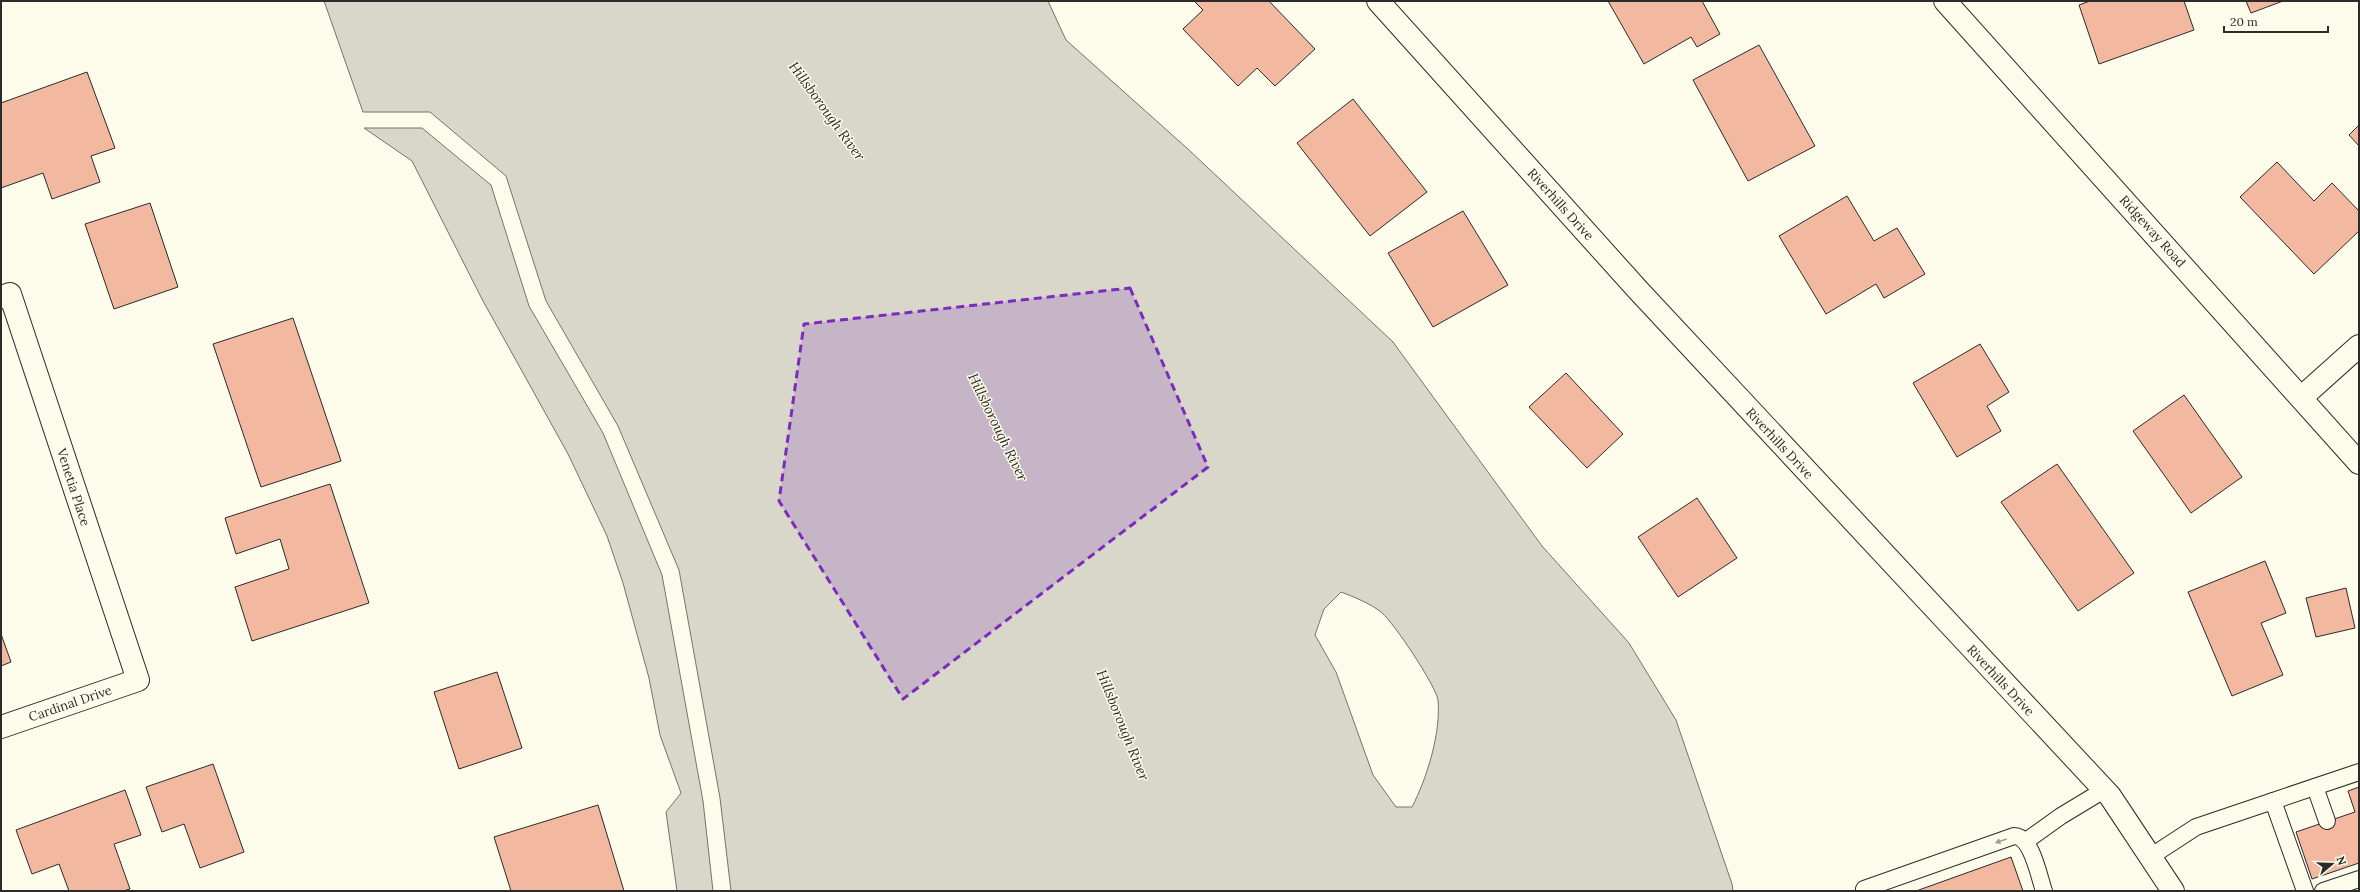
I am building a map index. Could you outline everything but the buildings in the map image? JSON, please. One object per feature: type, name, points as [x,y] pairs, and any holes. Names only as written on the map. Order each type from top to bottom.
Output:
[{"type":"street","name":"Riverhills Drive","points":[[1378,1],[1638,290],[2104,790],[2173,891]]},
{"type":"street","name":"Ridgeway Road","points":[[1946,1],[2302,397],[2359,463]]},
{"type":"street","name":"Venetia Place","points":[[6,296],[138,680]]},
{"type":"street","points":[[2302,397],[2359,346]]},
{"type":"street","name":"Cardinal Drive","points":[[1,727],[138,680]]},
{"type":"lane","points":[[2150,857],[2196,827],[2359,772]]},
{"type":"lane","points":[[2315,787],[2327,821]]},
{"type":"lane","points":[[2026,841],[2060,816],[2104,790]]},
{"type":"lane","points":[[2273,801],[2305,891]]},
{"type":"lane","points":[[1865,891],[1871,887],[2014,836],[2020,836],[2026,841],[2044,891]]},
{"type":"lane","points":[[2323,891],[2350,880]]},
{"type":"highlighted area","points":[[1130,288],[1208,467],[903,699],[779,501],[804,324]]},
{"type":"water","name":"Hillsborough River","points":[[324,1],[1048,1],[1066,40],[1189,150],[1393,342],[1542,546],[1629,643],[1676,720],[1732,884],[1733,891],[731,891],[720,798],[679,570],[618,426],[546,301],[506,176],[430,112],[363,112]],"holes":[[[1341,592],[1363,601],[1382,613],[1388,619],[1423,669],[1436,693],[1438,700],[1438,713],[1435,741],[1428,769],[1412,807],[1396,807],[1373,775],[1336,672],[1315,635],[1324,609]]]},
{"type":"water","points":[[364,128],[422,128],[491,185],[529,306],[603,433],[662,575],[703,801],[713,891],[677,891],[666,812],[681,793],[660,735],[649,678],[623,583],[607,536],[568,454],[483,301],[412,161]]}]
